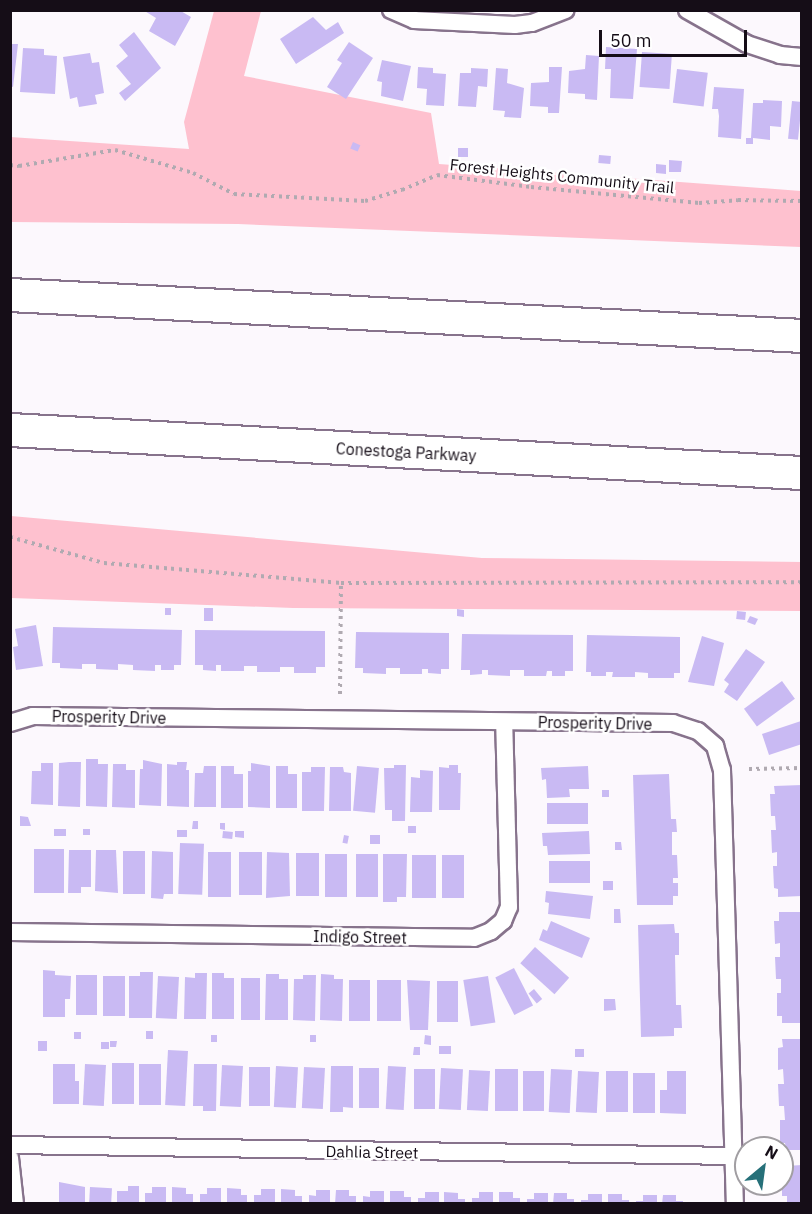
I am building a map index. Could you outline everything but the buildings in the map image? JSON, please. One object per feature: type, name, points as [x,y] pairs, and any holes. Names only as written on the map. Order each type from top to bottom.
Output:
[{"type":"highway","points":[[10,295],[801,336]]},
{"type":"highway","name":"Conestoga Parkway","points":[[10,430],[801,473]]},
{"type":"street","points":[[391,10],[414,20],[515,25],[532,23],[566,10]]},
{"type":"street","points":[[687,10],[747,44],[780,55],[801,57]]},
{"type":"street","name":"Prosperity Drive","points":[[10,723],[33,716],[673,723],[698,731],[715,746],[722,770],[734,1156]]},
{"type":"street","name":"Indigo Street","points":[[10,932],[474,938],[491,931],[503,921],[509,907],[504,722]]},
{"type":"street","name":"Dahlia Street","points":[[10,1145],[734,1156]]},
{"type":"street","points":[[10,1158],[15,1203]]},
{"type":"path","name":"Forest Heights Community Trail","points":[[10,165],[19,166],[115,150],[193,173],[234,194],[365,201],[402,190],[437,175],[531,187],[699,203],[738,200],[801,201]]},
{"type":"path","points":[[10,537],[104,563],[341,583],[801,582]]},
{"type":"path","points":[[340,694],[341,583]]},
{"type":"path","points":[[749,769],[801,768]]},
{"type":"shaded area","points":[[214,11],[261,11],[244,76],[431,113],[439,164],[801,191],[801,247],[238,224],[11,222],[10,137],[189,149],[184,122]]},
{"type":"shaded area","points":[[11,516],[482,558],[802,562],[801,611],[293,608],[11,598]]}]
